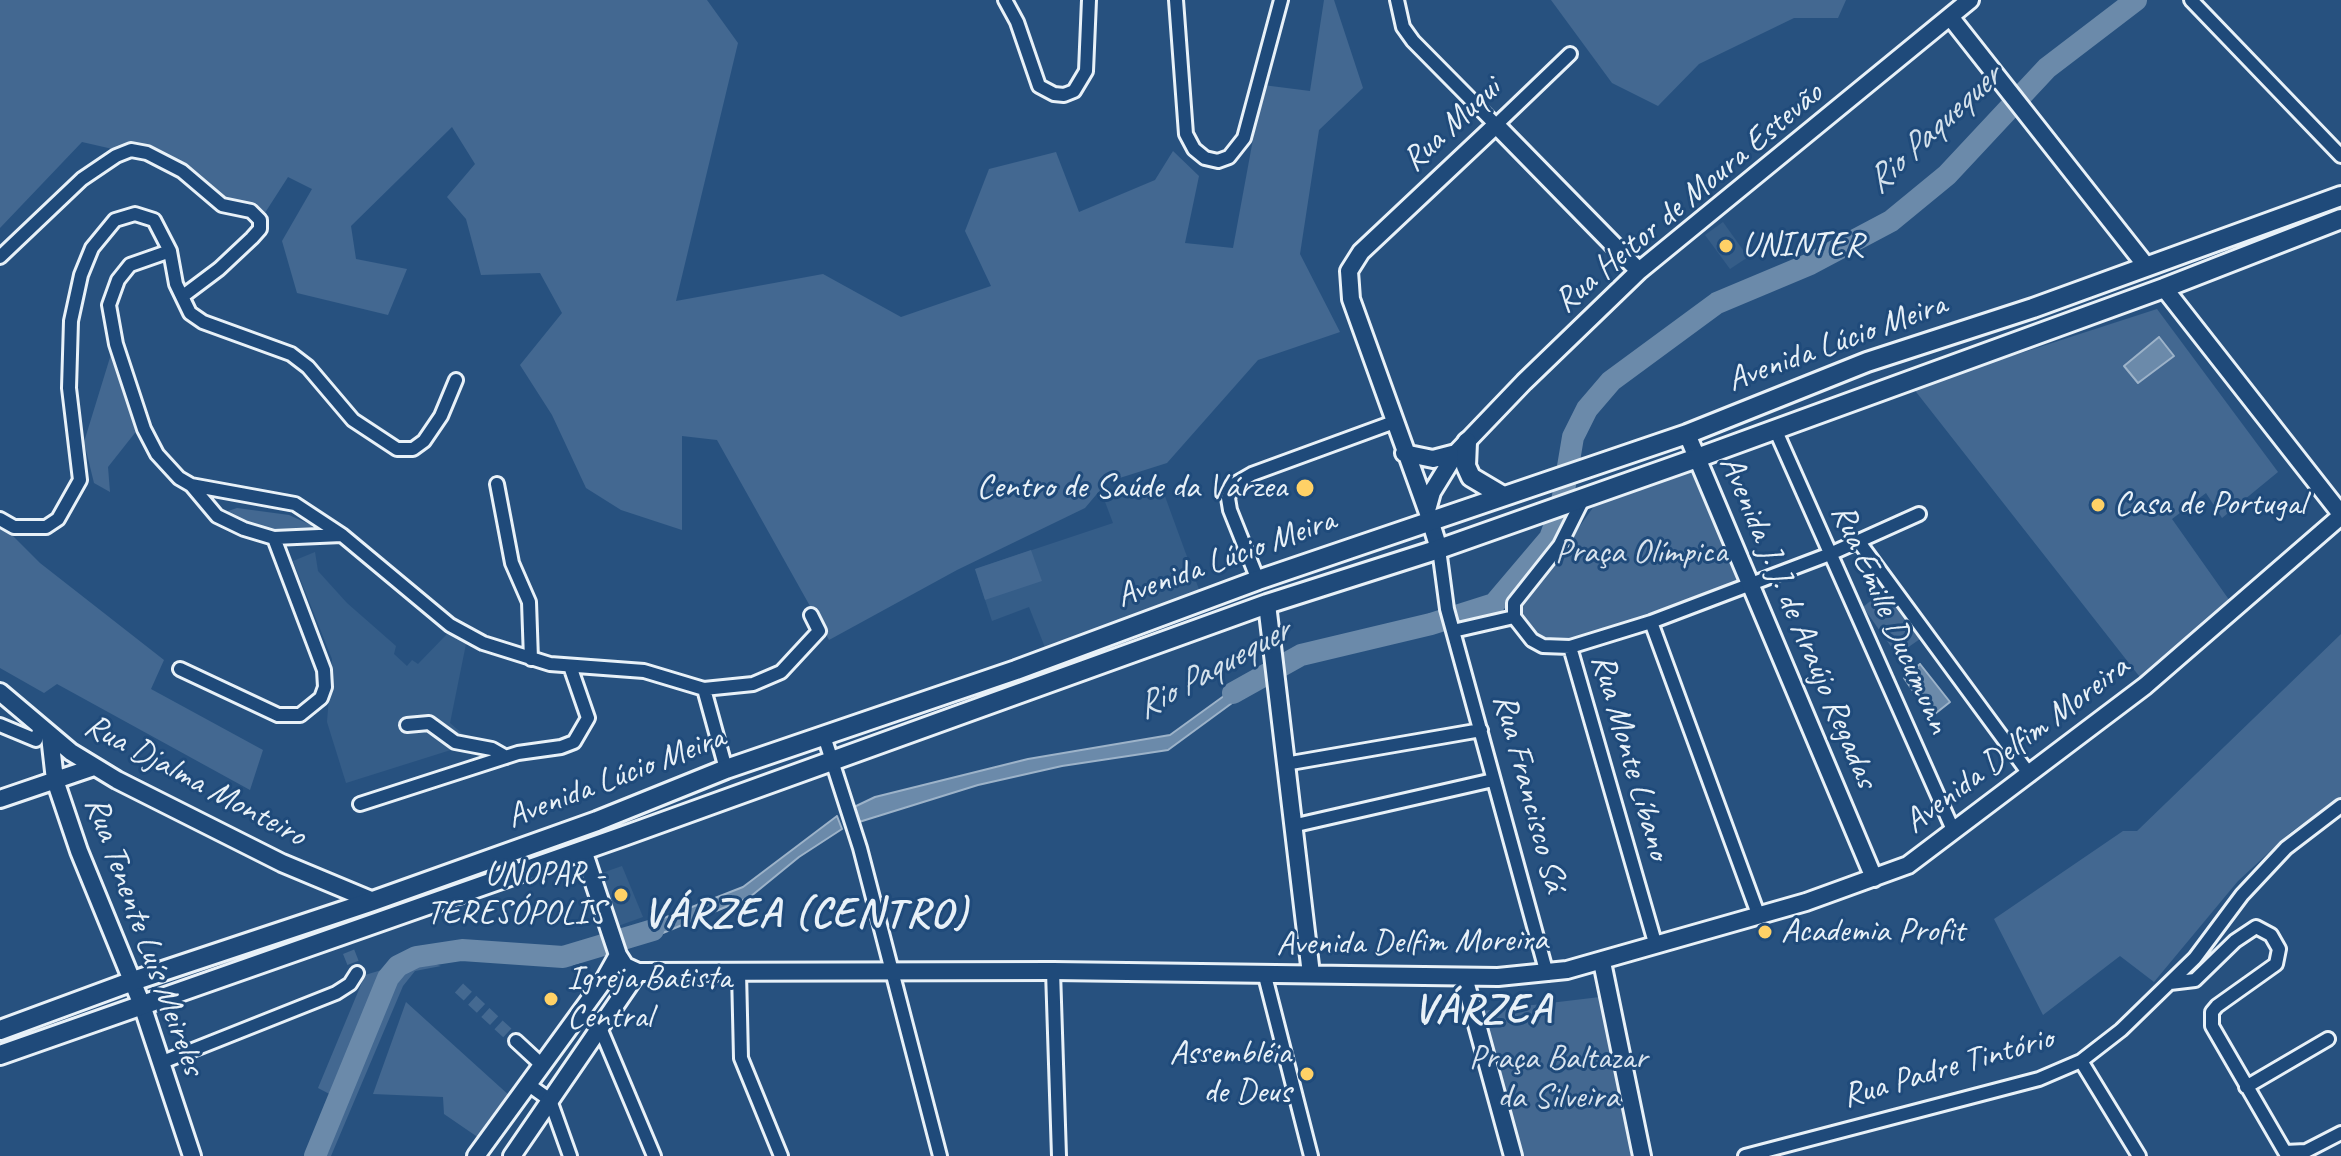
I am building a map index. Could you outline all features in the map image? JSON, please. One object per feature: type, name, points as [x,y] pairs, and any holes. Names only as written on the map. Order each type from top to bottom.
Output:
[{"type":"main road","name":"Rua Heitor de Moura Estevão","points":[[1429,516],[1432,492],[1462,447],[1639,271],[1970,0]]},
{"type":"main road","points":[[1951,18],[2147,267]]},
{"type":"main road","name":"Rua Muqui","points":[[1394,422],[1347,283],[1353,261],[1496,125]]},
{"type":"main road","points":[[1496,125],[1639,271]]},
{"type":"main road","name":"Avenida Lúcio Meira","points":[[0,1030],[597,821],[726,769],[1016,670],[1429,516],[1503,496],[1687,434],[1867,362],[2147,267],[2341,196]]},
{"type":"main road","name":"Avenida Lúcio Meira","points":[[0,1055],[1267,604],[1439,549],[1697,458],[2164,288],[2341,219]]},
{"type":"main road","points":[[2164,288],[2341,515]]},
{"type":"main road","points":[[1394,422],[1439,549]]},
{"type":"main road","name":"Avenida J. J. de Araújo Regadas","points":[[1687,434],[1874,878]]},
{"type":"main road","points":[[1404,453],[1433,459],[1462,447],[1471,477],[1503,496]]},
{"type":"main road","name":"Avenida Delfim Moreira","points":[[638,972],[1053,971],[1464,977],[1547,974],[1602,962],[1806,902],[1908,865],[2145,686],[2341,515]]},
{"type":"main road","points":[[1267,604],[1311,974]]},
{"type":"main road","name":"Rua Djalma Monteiro","points":[[0,692],[45,732],[94,767],[269,857],[373,901]]},
{"type":"main road","name":"Rua Tenente Luís Meireles","points":[[45,732],[55,780],[79,851],[142,1005],[192,1156]]},
{"type":"main road","points":[[0,799],[94,767]]},
{"type":"main road","points":[[512,1156],[638,972],[625,966],[616,952],[583,850]]},
{"type":"main road","points":[[476,1156],[604,980],[616,952]]},
{"type":"main road","points":[[1602,962],[1642,1156]]},
{"type":"main road","points":[[1464,977],[1513,1156]]},
{"type":"main road","points":[[604,980],[624,994]]},
{"type":"street","points":[[1005,0],[1017,22],[1039,86],[1054,94],[1064,95],[1074,91],[1086,71],[1089,0]]},
{"type":"street","points":[[1176,0],[1186,134],[1194,149],[1205,158],[1218,161],[1229,157],[1244,138],[1281,0]]},
{"type":"street","points":[[1397,0],[1398,16],[1413,41],[1496,125]]},
{"type":"street","points":[[2191,0],[2341,156]]},
{"type":"street","name":"Rua Muqui","points":[[1496,125],[1570,54]]},
{"type":"street","points":[[0,257],[82,179],[116,156],[131,150],[147,153],[182,171],[222,205],[251,211],[260,220],[260,229],[252,238],[219,269],[183,296]]},
{"type":"street","points":[[0,519],[14,527],[46,527],[58,519],[71,502],[80,480],[69,388],[71,321],[81,275],[92,248],[115,220],[135,214],[154,220],[170,251],[176,284],[190,313],[203,322],[291,354],[308,367],[353,420],[397,449],[413,449],[424,441],[441,416],[456,380]]},
{"type":"street","points":[[170,251],[130,265],[113,289],[109,314],[144,429],[170,470],[191,485],[217,516],[274,538],[342,535]]},
{"type":"street","points":[[1258,580],[1230,510],[1228,498],[1233,485],[1394,422]]},
{"type":"street","name":"Rua Emille Ducumunn","points":[[1775,429],[1954,832]]},
{"type":"street","points":[[497,484],[506,542],[529,602],[531,659]]},
{"type":"street","points":[[191,485],[287,501],[342,535],[450,625],[483,643],[531,659],[570,666],[644,671],[704,689],[753,684],[781,672],[819,631],[811,615]]},
{"type":"street","points":[[1452,629],[1514,617],[1512,608],[1517,597],[1560,545],[1578,500]]},
{"type":"street","points":[[1570,647],[1651,622],[1749,585],[1859,542],[1919,514]]},
{"type":"street","points":[[180,669],[278,715],[300,715],[321,698],[325,687],[324,670],[274,538]]},
{"type":"street","points":[[1859,542],[2030,775]]},
{"type":"street","name":"Rua Francisco Sá","points":[[1439,549],[1452,629],[1547,974]]},
{"type":"street","name":"Rua Monte Líbano","points":[[1514,617],[1532,640],[1543,646],[1570,647],[1656,946]]},
{"type":"street","points":[[1651,622],[1758,914]]},
{"type":"street","points":[[360,804],[506,757],[567,746],[582,734],[587,712],[571,679],[570,666]]},
{"type":"street","points":[[704,689],[726,769]]},
{"type":"street","points":[[407,725],[429,723],[455,742],[492,749],[506,757]]},
{"type":"street","points":[[0,725],[36,740],[45,732]]},
{"type":"street","points":[[1285,764],[1481,730]]},
{"type":"street","points":[[824,736],[860,848],[940,1156]]},
{"type":"street","points":[[1292,826],[1493,780]]},
{"type":"street","name":"Rua Padre Tintório","points":[[1745,1156],[2039,1079],[2081,1061],[2183,970],[2265,869],[2301,835],[2341,806]]},
{"type":"street","points":[[2170,983],[2195,980],[2235,941],[2256,927],[2263,929],[2277,943],[2279,956],[2276,964],[2212,1012],[2212,1026],[2285,1152],[2306,1151],[2341,1133]]},
{"type":"street","points":[[616,952],[625,974],[624,994]]},
{"type":"street","points":[[1053,971],[1059,1156]]},
{"type":"street","points":[[739,972],[741,1058],[781,1156]]},
{"type":"street","points":[[160,1063],[336,993],[350,984],[357,973]]},
{"type":"street","points":[[1265,976],[1311,1156]]},
{"type":"street","points":[[601,1030],[654,1156]]},
{"type":"street","points":[[2246,1087],[2328,1039]]},
{"type":"street","points":[[516,1041],[543,1066]]},
{"type":"street","points":[[2081,1061],[2139,1156]]},
{"type":"street","points":[[529,1085],[550,1100],[570,1156]]},
{"type":"shaded area","name":"UNINTER","points":[[1723,222],[1748,257],[1730,269],[1705,235]]},
{"type":"shaded area","points":[[2159,337],[2174,356],[2138,383],[2124,366]]},
{"type":"shaded area","points":[[1159,480],[1201,595],[1046,650],[1029,607],[992,621],[975,569],[1113,523],[1104,499]]},
{"type":"shaded area","points":[[315,552],[318,571],[347,603],[396,646],[394,654],[407,666],[412,660],[418,664],[448,633],[467,639],[450,723],[473,743],[346,783],[327,722],[332,659],[293,561]]},
{"type":"shaded area","points":[[1920,664],[1950,702],[1931,717],[1904,678]]},
{"type":"shaded area","points":[[1257,672],[1258,684],[1168,750],[1062,766],[978,785],[859,822],[852,808],[875,797],[1028,759],[1170,735]]},
{"type":"shaded area","points":[[837,816],[842,829],[799,857],[750,897],[629,947],[623,934],[743,887]]},
{"type":"shaded area","name":"UNOPAR - TERESÓPOLIS","points":[[622,866],[643,917],[618,926],[599,874]]},
{"type":"green space","points":[[0,0],[707,0],[738,43],[676,301],[823,274],[901,317],[991,286],[965,231],[989,169],[1056,152],[1079,212],[1155,180],[1173,151],[1199,176],[1185,243],[1233,248],[1263,85],[1310,91],[1324,0],[1334,0],[1363,88],[1319,130],[1300,254],[1340,332],[1258,360],[1167,463],[1107,482],[1085,508],[957,570],[829,640],[717,440],[682,436],[682,530],[621,510],[586,488],[552,415],[520,365],[562,313],[540,273],[481,275],[466,219],[447,197],[475,164],[452,127],[351,226],[356,259],[407,269],[388,315],[297,293],[282,241],[312,189],[288,177],[261,219],[186,183],[165,161],[82,142],[0,228]]},
{"type":"green space","points":[[1551,0],[1846,0],[1838,18],[1794,18],[1699,64],[1658,106],[1612,83]]},
{"type":"green space","name":"Casa de Portugal","points":[[2157,309],[2278,472],[2222,518],[2206,493],[2172,519],[2232,604],[2143,681],[1913,388]]},
{"type":"green space","points":[[112,351],[138,429],[108,467],[110,492],[94,483],[84,442]]},
{"type":"green space","name":"Praça Olímpica","points":[[1695,463],[1741,580],[1652,617],[1569,645],[1537,640],[1516,615],[1518,599],[1557,558],[1597,502]]},
{"type":"green space","points":[[237,508],[289,515],[311,525],[314,531],[290,534],[260,530],[222,513]]},
{"type":"green space","points":[[0,523],[40,563],[164,660],[151,689],[263,750],[250,790],[57,684],[44,693],[0,668]]},
{"type":"green space","points":[[1031,550],[1042,581],[985,600],[975,569]]},
{"type":"green space","points":[[1884,590],[1920,639],[1897,655],[1863,607]]},
{"type":"green space","points":[[2341,634],[2341,798],[2291,832],[2238,881],[2154,982],[2120,956],[2043,1015],[1994,919],[2123,831],[2137,831]]},
{"type":"green space","points":[[418,959],[441,966],[415,971],[403,986],[331,1156],[320,1156],[343,1101],[318,1088],[365,975]]},
{"type":"green space","name":"Praça Baltazar da Silveira","points":[[1600,997],[1635,1156],[1515,1156],[1483,1011]]},
{"type":"green space","points":[[406,1002],[511,1097],[479,1138],[444,1114],[443,1097],[373,1094]]},
{"type":"waterway","name":"Rio Paquequer","points":[[1233,693],[1301,655],[1431,624],[1494,604],[1550,538],[1561,508],[1573,437],[1587,409],[1611,381],[1717,303],[1810,264],[1891,221],[1947,175],[2047,68],[2136,0]]},
{"type":"waterway","name":"Rio Paquequer","points":[[315,1156],[388,978],[398,966],[416,957],[462,950],[563,957],[653,930]]},
{"type":"tunnel","points":[[342,935],[357,973]]},
{"type":"tunnel","points":[[459,988],[516,1041]]},
{"type":"place","name":"UNINTER","points":[[1726,246]]},
{"type":"place","name":"Centro de Saúde da Várzea","points":[[1305,488]]},
{"type":"place","name":"Casa de Portugal","points":[[2098,505]]},
{"type":"place","name":"UNOPAR - TERESÓPOLIS","points":[[621,895]]},
{"type":"place","name":"Academia Profit","points":[[1765,932]]},
{"type":"place","name":"Igreja Batista Central","points":[[551,999]]},
{"type":"place","name":"Assembléia de Deus","points":[[1307,1074]]},
{"type":"district","name":"VÁRZEA (CENTRO)","points":[[806,915]]},
{"type":"district","name":"VÁRZEA","points":[[1483,1011]]}]
